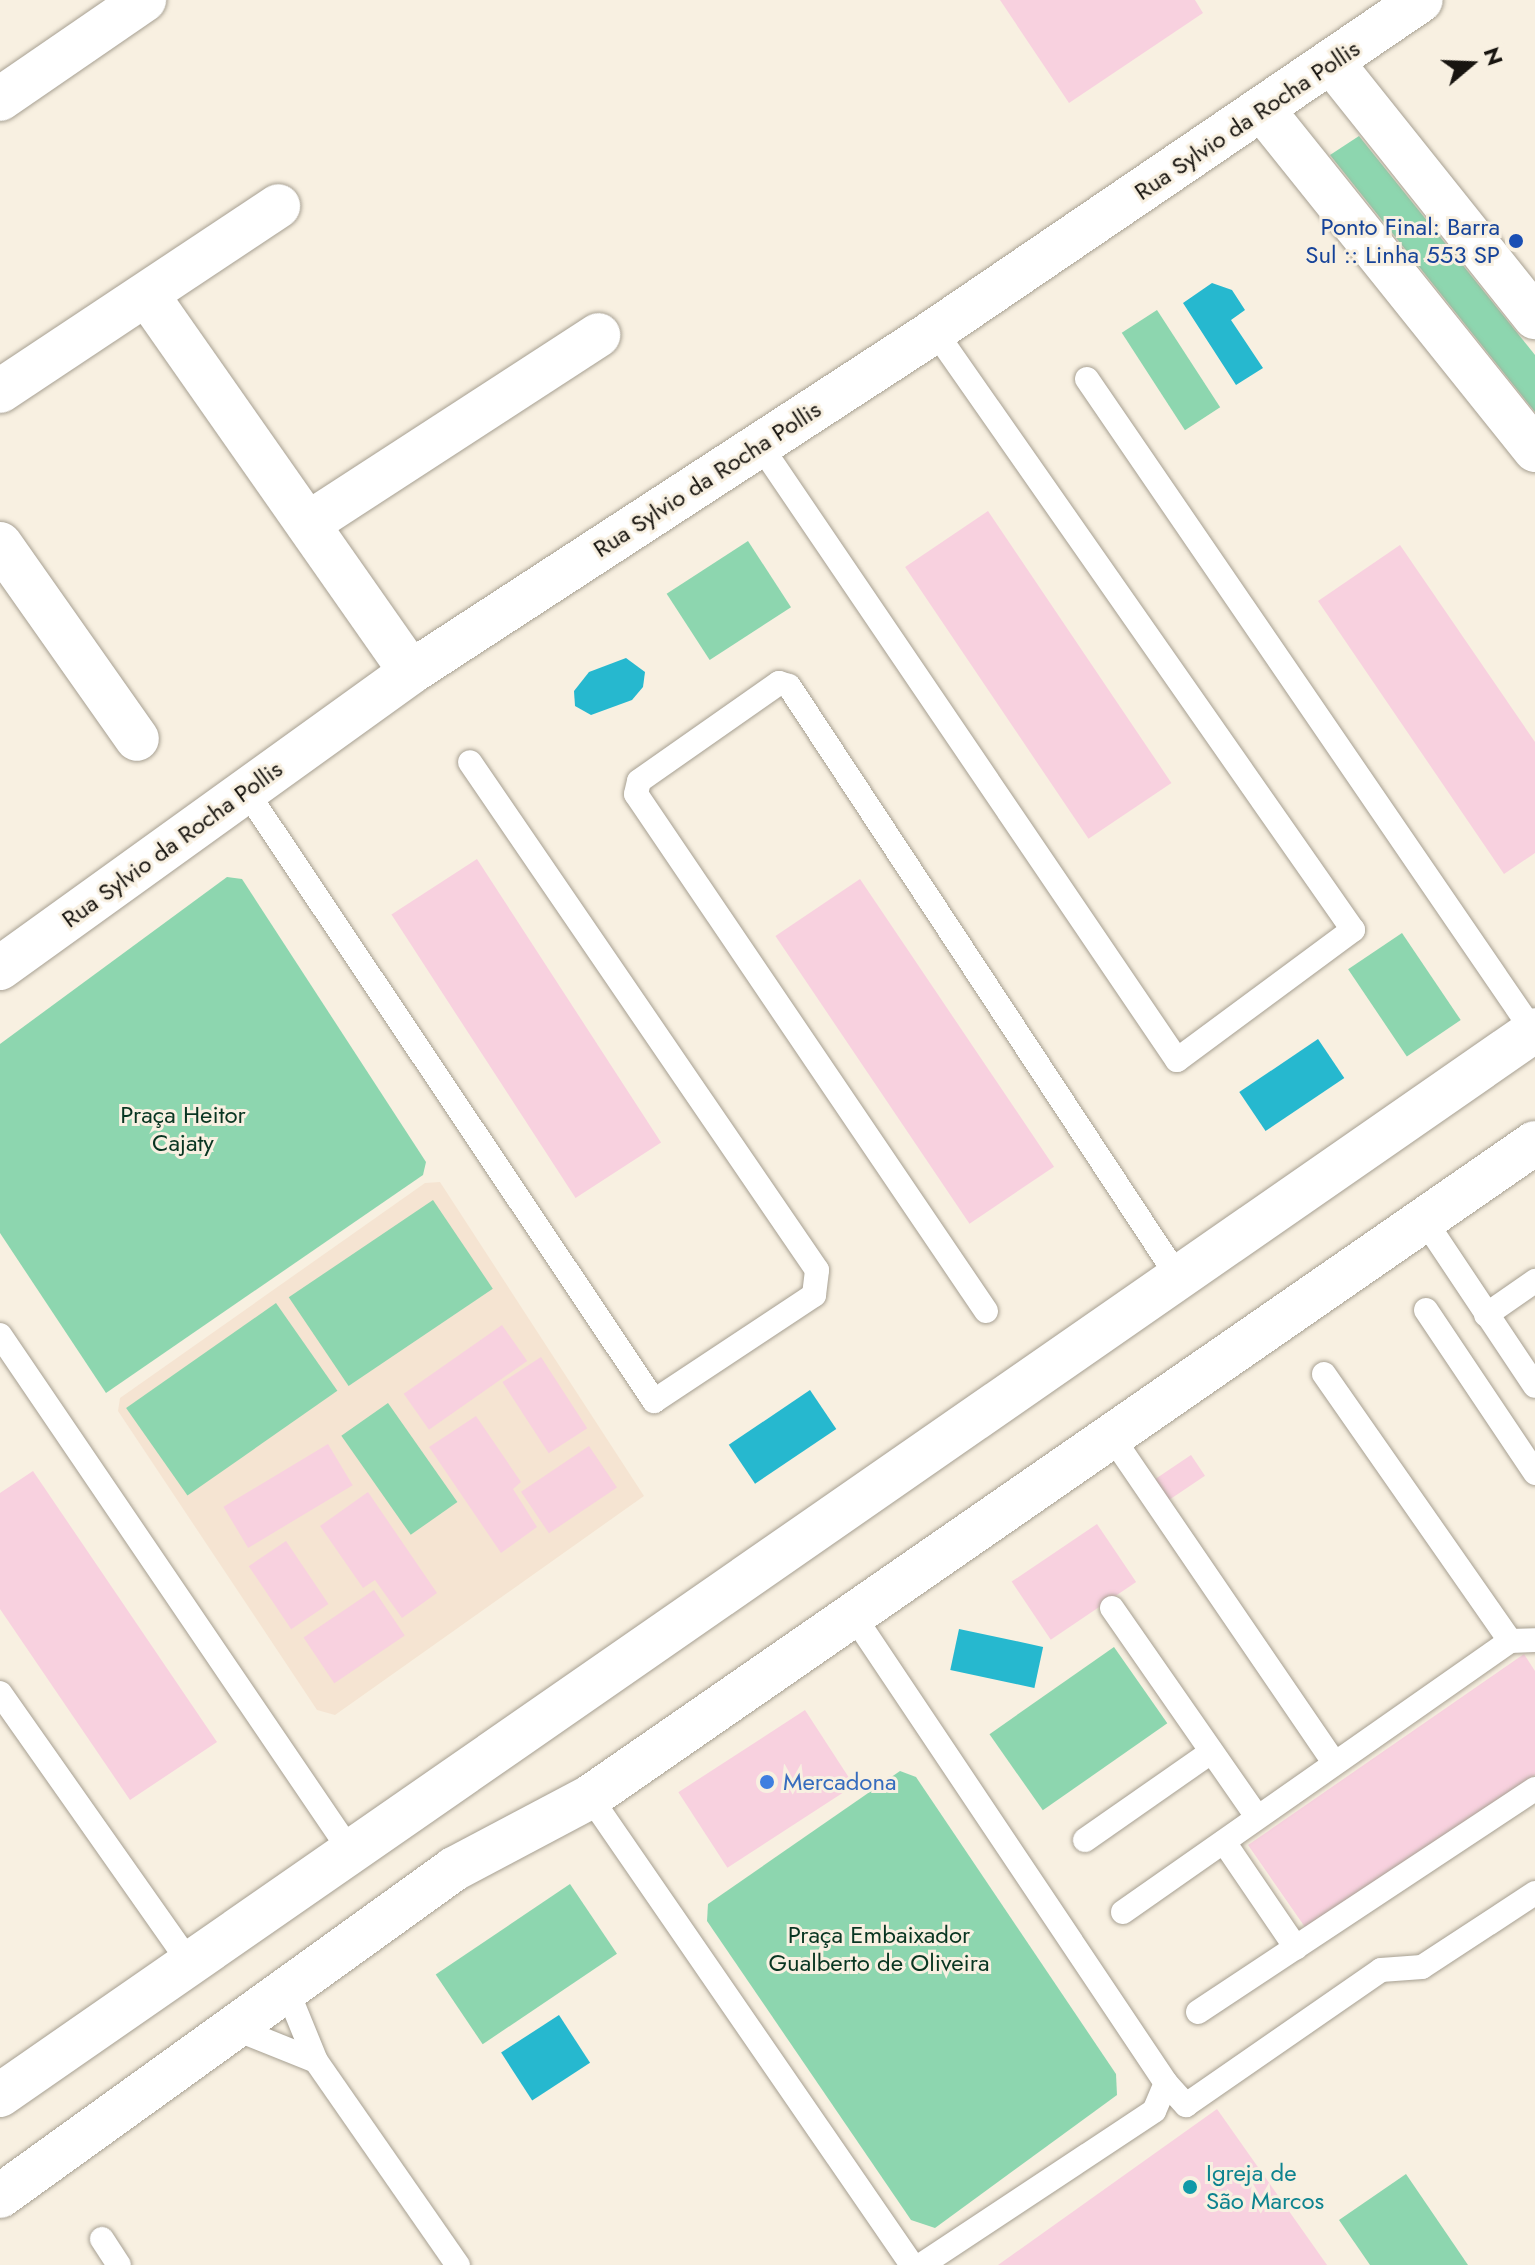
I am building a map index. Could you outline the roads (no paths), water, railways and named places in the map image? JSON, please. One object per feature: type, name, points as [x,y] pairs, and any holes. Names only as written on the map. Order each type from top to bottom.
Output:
[{"type":"street","points":[[0,99],[144,0]]},
{"type":"street","name":"Rua Sylvio da Rocha Pollis","points":[[0,968],[411,672],[934,330],[1333,64],[1421,0]]},
{"type":"street","points":[[1333,64],[1535,317]]},
{"type":"street","points":[[1262,109],[1535,450]]},
{"type":"street","points":[[0,391],[278,206]]},
{"type":"street","points":[[147,295],[411,672]]},
{"type":"street","points":[[309,523],[598,335]]},
{"type":"street","points":[[0,544],[137,739]]},
{"type":"street","points":[[0,2095],[1180,1280],[1534,1031]]},
{"type":"street","points":[[0,2196],[454,1869],[590,1797],[1535,1143]]},
{"type":"lane","points":[[760,445],[1177,1060],[1353,930],[934,330]]},
{"type":"lane","points":[[1087,379],[1534,1031]]},
{"type":"lane","points":[[986,1311],[636,794],[639,781],[779,683],[789,686],[1180,1280]]},
{"type":"lane","points":[[246,791],[654,1401],[814,1295],[817,1270],[470,762]]},
{"type":"lane","points":[[1425,1221],[1535,1386]]},
{"type":"lane","points":[[1486,1315],[1535,1281]]},
{"type":"lane","points":[[1426,1310],[1535,1473]]},
{"type":"lane","points":[[0,1335],[351,1852]]},
{"type":"lane","points":[[1324,1374],[1510,1641]]},
{"type":"lane","points":[[1119,1433],[1340,1758]]},
{"type":"lane","points":[[1112,1608],[1257,1817]]},
{"type":"lane","points":[[853,1615],[1166,2083],[1186,2105],[1381,1970],[1422,1967],[1535,1893]]},
{"type":"lane","points":[[1123,1912],[1510,1641],[1535,1640]]},
{"type":"lane","points":[[0,1693],[190,1963]]},
{"type":"lane","points":[[1085,1840],[1211,1752]]},
{"type":"lane","points":[[1198,2012],[1535,1789]]},
{"type":"lane","points":[[590,1797],[912,2265]]},
{"type":"lane","points":[[1224,1842],[1296,1948]]},
{"type":"lane","points":[[287,1990],[316,2061],[458,2265]]},
{"type":"lane","points":[[234,2028],[316,2061]]},
{"type":"lane","points":[[921,2265],[1154,2111],[1166,2083]]},
{"type":"lane","points":[[102,2239],[119,2265]]},
{"type":"water","points":[[1212,283],[1232,290],[1245,310],[1231,320],[1263,368],[1236,385],[1183,303]]},
{"type":"water","points":[[626,658],[645,672],[643,687],[632,700],[591,715],[575,706],[574,691],[589,672]]},
{"type":"water","points":[[1318,1039],[1344,1078],[1266,1131],[1239,1092]]},
{"type":"water","points":[[810,1390],[836,1429],[755,1484],[729,1445]]},
{"type":"water","points":[[959,1629],[1043,1647],[1034,1688],[950,1670]]},
{"type":"water","points":[[559,2015],[590,2063],[532,2100],[501,2053]]},
{"type":"place","name":"Ponto Final: Barra Sul :: Linha 553 SP","points":[[1516,241]]},
{"type":"place","name":"Mercadona","points":[[767,1782]]},
{"type":"place","name":"Igreja de São Marcos","points":[[1190,2187]]},
{"type":"park label","name":"Praça Heitor Cajaty","points":[[183,1129]]},
{"type":"park label","name":"Praça Embaixador Gualberto de Oliveira","points":[[879,1949]]}]
